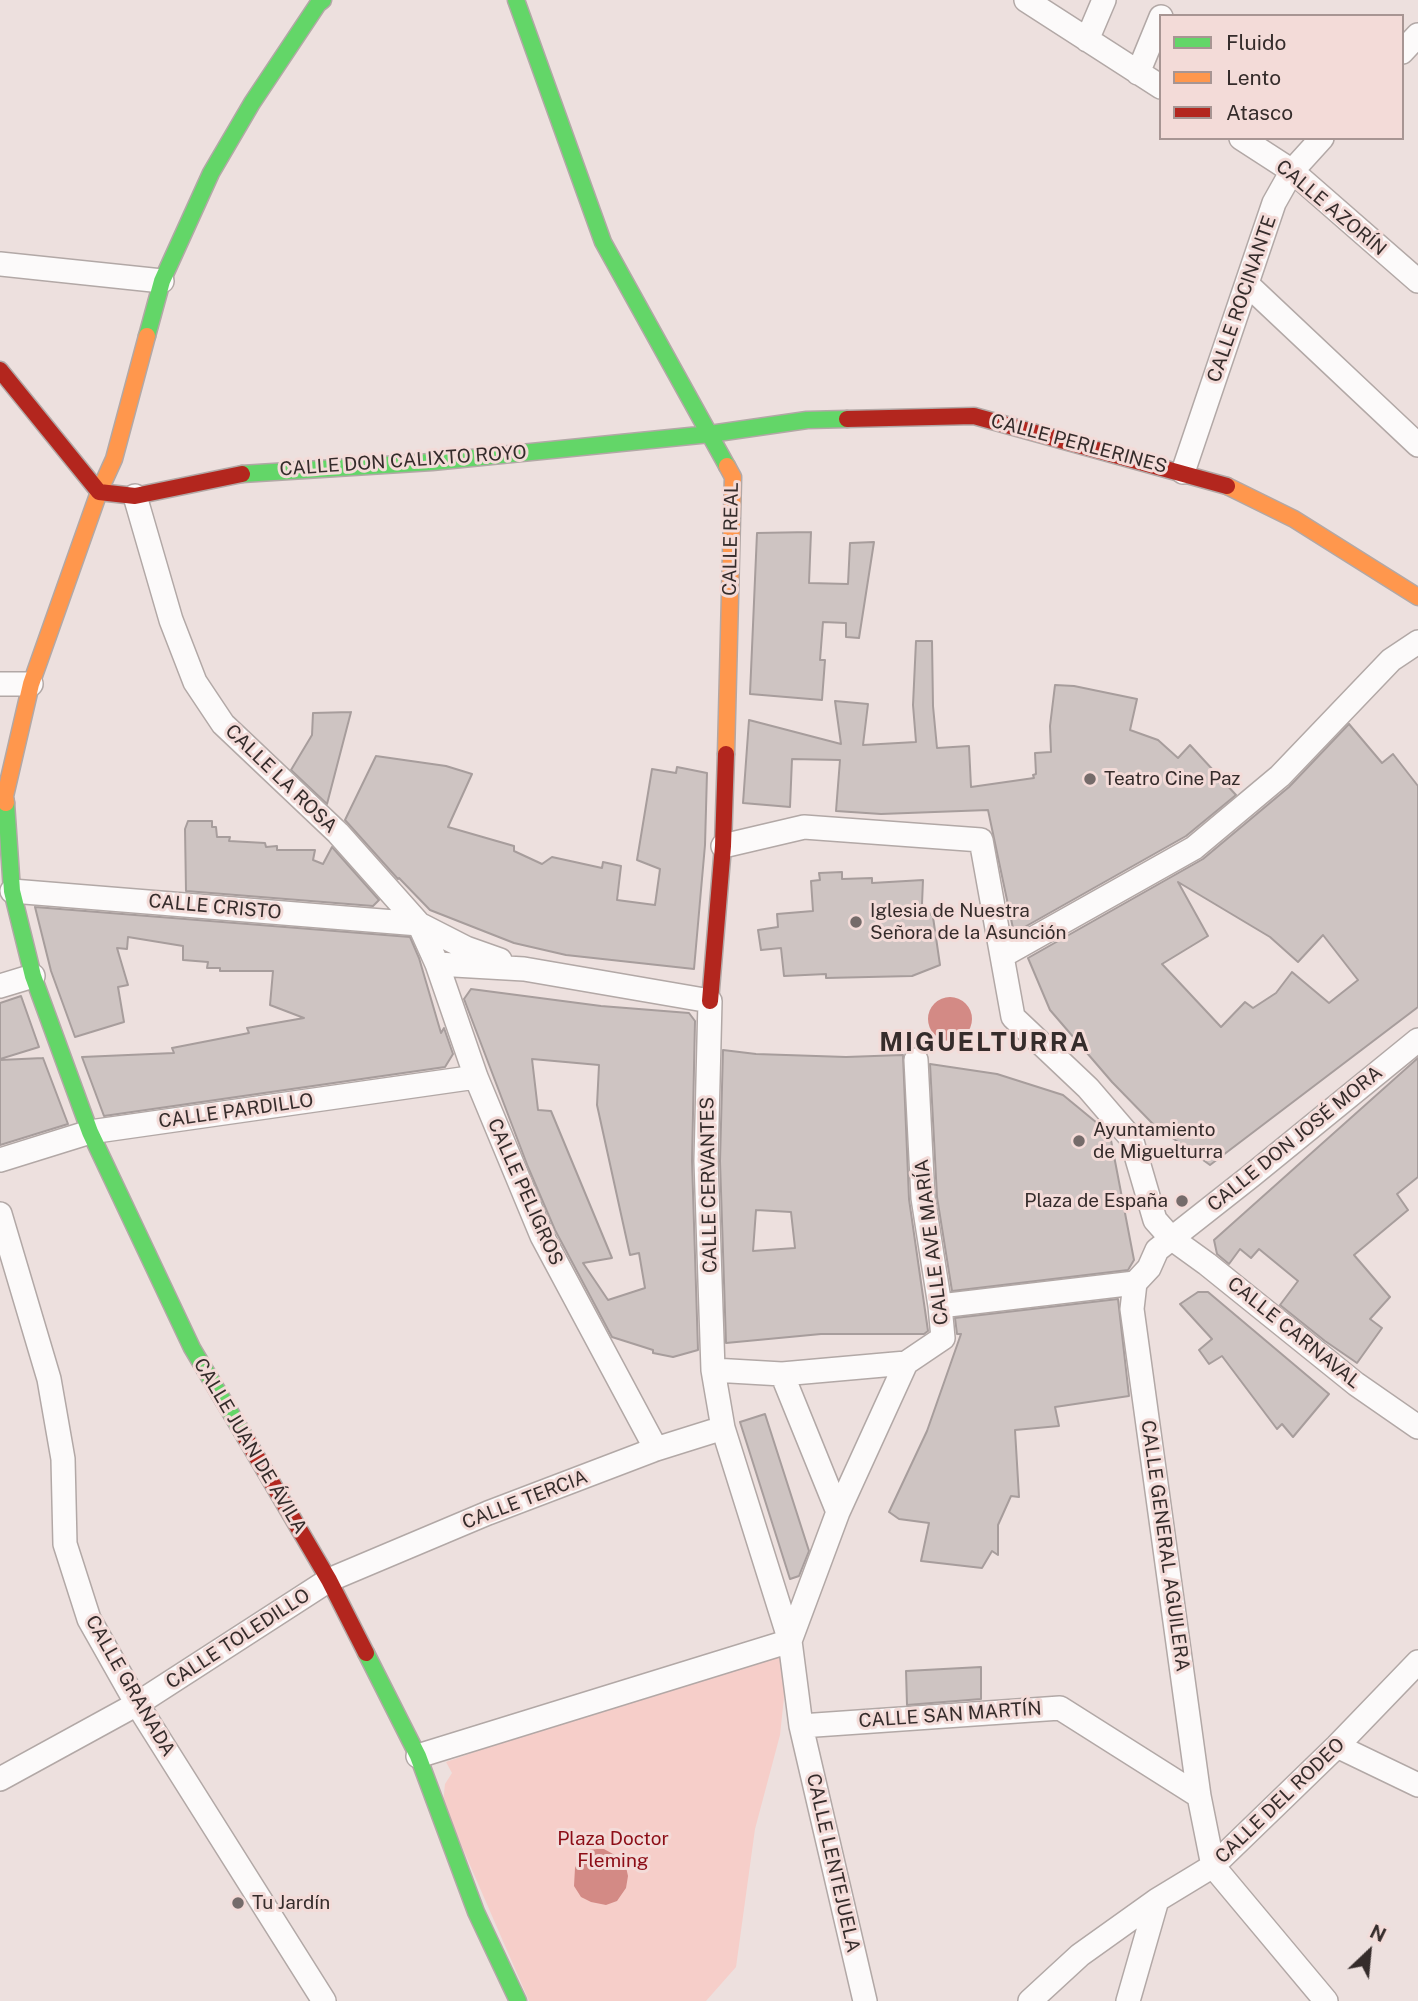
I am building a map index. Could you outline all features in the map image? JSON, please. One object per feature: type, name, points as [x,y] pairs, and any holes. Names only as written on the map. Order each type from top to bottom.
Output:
[{"type":"street","name":"CALLE JUAN DE ÁVILA","points":[[323,0],[252,103],[211,173],[162,281],[114,458],[99,492],[31,684],[5,796],[12,891],[33,976],[90,1132],[191,1348],[329,1580],[418,1756],[476,1912],[518,2001]]},
{"type":"street","name":"CALLE REAL","points":[[516,0],[603,242],[733,477],[723,846],[710,1000]]},
{"type":"street","points":[[1026,0],[1159,87]]},
{"type":"street","points":[[1087,40],[1104,0]]},
{"type":"street","points":[[1138,73],[1159,21]]},
{"type":"street","points":[[1404,50],[1418,36]]},
{"type":"street","name":"CALLE AZORÍN","points":[[1244,140],[1292,170],[1418,281]]},
{"type":"street","name":"CALLE ROCINANTE","points":[[1183,472],[1274,203],[1292,170],[1320,140]]},
{"type":"street","points":[[0,264],[162,281]]},
{"type":"street","points":[[1247,284],[1418,445]]},
{"type":"street","points":[[0,370],[99,492]]},
{"type":"street","name":"CALLE PERLERINES","points":[[710,434],[807,420],[974,415],[1234,488],[1294,519],[1418,597]]},
{"type":"street","name":"CALLE DON CALIXTO ROYO","points":[[99,492],[135,496],[240,474],[432,462],[710,434]]},
{"type":"street","name":"CALLE LA ROSA","points":[[135,496],[171,620],[195,682],[223,724],[338,833],[419,924]]},
{"type":"street","points":[[1002,956],[1194,848],[1280,776],[1391,660],[1418,642]]},
{"type":"street","points":[[0,684],[31,684]]},
{"type":"street","points":[[723,846],[804,827],[981,840],[1013,1017],[1088,1088],[1131,1138],[1156,1220],[1171,1238],[1157,1250],[1149,1268],[1135,1283],[940,1306]]},
{"type":"street","name":"CALLE CRISTO","points":[[12,891],[419,924]]},
{"type":"street","points":[[419,924],[466,948],[524,969]]},
{"type":"street","name":"CALLE PELIGROS","points":[[419,924],[437,964],[475,1077],[541,1236],[656,1449]]},
{"type":"street","points":[[437,964],[524,969],[710,1000]]},
{"type":"street","points":[[0,986],[33,976]]},
{"type":"street","name":"CALLE CERVANTES","points":[[710,1000],[706,1161],[713,1370],[723,1428],[790,1641]]},
{"type":"street","name":"CALLE DON JOSÉ MORA","points":[[1171,1238],[1418,1040]]},
{"type":"street","name":"CALLE AVE MARÍA","points":[[906,1363],[943,1338],[923,1198],[916,1060]]},
{"type":"street","name":"CALLE PARDILLO","points":[[0,1160],[90,1132],[475,1077]]},
{"type":"street","name":"CALLE GRANADA","points":[[0,1213],[49,1379],[63,1459],[65,1544],[89,1619],[137,1704],[324,2001]]},
{"type":"street","name":"CALLE CARNAVAL","points":[[1171,1238],[1356,1384],[1418,1427]]},
{"type":"street","name":"CALLE GENERAL AGUILERA","points":[[1135,1283],[1132,1309],[1199,1796],[1213,1867]]},
{"type":"street","points":[[418,1756],[790,1641],[838,1512],[906,1363],[782,1374],[713,1370]]},
{"type":"street","points":[[782,1374],[838,1512]]},
{"type":"street","name":"CALLE TERCIA","points":[[329,1580],[488,1513],[656,1449],[723,1428]]},
{"type":"street","name":"CALLE TOLEDILLO","points":[[0,1779],[137,1704],[329,1580]]},
{"type":"street","name":"CALLE LENTEJUELA","points":[[790,1641],[801,1726],[865,2001]]},
{"type":"street","name":"CALLE DEL RODEO","points":[[1030,2001],[1080,1955],[1157,1900],[1213,1867],[1337,1746],[1418,1662]]},
{"type":"street","name":"CALLE SAN MARTÍN","points":[[801,1726],[1060,1708],[1199,1796]]},
{"type":"street","points":[[1337,1746],[1418,1785]]},
{"type":"street","points":[[1213,1867],[1326,2001]]},
{"type":"street","points":[[1128,2001],[1157,1900]]},
{"type":"green space","name":"Plaza Doctor Fleming","points":[[790,1641],[780,1735],[755,1829],[736,1967],[706,2001],[529,2001],[443,1803],[445,1784],[452,1773],[446,1762]]},
{"type":"shaded area","points":[[950,997],[965,1004],[972,1019],[965,1034],[950,1041],[935,1034],[928,1019],[935,1004]]},
{"type":"shaded area","points":[[604,1849],[622,1859],[628,1876],[626,1888],[617,1901],[606,1905],[581,1897],[574,1886],[575,1868],[581,1856],[589,1850]]},
{"type":"building","points":[[811,532],[809,583],[848,584],[850,543],[874,542],[859,638],[846,637],[846,623],[823,622],[820,660],[825,660],[822,700],[750,694],[757,533]]},
{"type":"building","points":[[916,641],[932,641],[937,748],[969,746],[971,787],[1034,778],[1035,753],[1051,752],[1050,726],[1055,685],[1074,686],[1137,699],[1130,730],[1158,740],[1178,758],[1190,745],[1236,795],[1186,836],[1014,933],[988,810],[881,814],[836,811],[840,760],[792,759],[790,807],[743,803],[749,720],[841,744],[835,701],[868,704],[863,745],[916,742],[913,705]]},
{"type":"building","points":[[351,712],[327,804],[291,770],[312,735],[313,713]]},
{"type":"building","points":[[1349,724],[1382,763],[1393,754],[1418,786],[1418,1007],[1210,1165],[1153,1124],[1112,1082],[1050,1010],[1028,958],[1203,859],[1289,787]],"holes":[[[1178,882],[1270,937],[1298,962],[1323,935],[1358,980],[1329,1003],[1292,972],[1276,993],[1253,1008],[1245,1002],[1221,1027],[1162,964],[1208,936]]]},
{"type":"building","points":[[376,756],[446,766],[472,774],[448,827],[514,846],[514,851],[542,864],[552,857],[602,868],[603,862],[621,866],[617,900],[655,905],[660,869],[637,860],[652,769],[676,773],[677,767],[707,773],[705,845],[694,969],[566,955],[514,943],[430,910],[345,820]]},
{"type":"building","points":[[188,821],[212,821],[217,837],[230,837],[229,841],[265,843],[266,847],[277,846],[277,850],[315,850],[313,860],[323,864],[332,847],[379,900],[373,906],[186,891],[185,829]]},
{"type":"building","name":"Iglesia de Nuestra Señora de la Asunción","points":[[842,872],[842,879],[872,878],[872,883],[923,880],[922,904],[933,917],[940,965],[912,976],[784,976],[781,948],[761,950],[758,930],[778,927],[777,914],[813,911],[811,881],[820,880],[819,873]]},
{"type":"building","points":[[35,907],[410,937],[419,958],[441,1033],[444,1028],[453,1054],[445,1067],[104,1116],[82,1057],[174,1053],[172,1048],[249,1033],[247,1028],[304,1018],[270,1005],[273,971],[220,971],[220,968],[207,968],[208,962],[183,960],[183,946],[128,937],[127,949],[117,948],[128,985],[118,987],[124,1022],[75,1037],[51,971]]},
{"type":"building","points":[[471,989],[601,1006],[689,1013],[695,1021],[692,1161],[698,1350],[673,1357],[653,1353],[653,1350],[612,1337],[555,1230],[464,999]],"holes":[[[532,1059],[599,1065],[597,1105],[630,1255],[639,1253],[645,1288],[608,1300],[583,1263],[612,1258],[551,1111],[538,1110]]]},
{"type":"building","points":[[21,996],[39,1047],[0,1059],[0,1003]]},
{"type":"building","points":[[723,1050],[756,1054],[846,1057],[903,1055],[909,1199],[928,1331],[924,1334],[821,1334],[726,1343],[720,1161]],"holes":[[[756,1210],[791,1212],[795,1248],[753,1251]]]},
{"type":"building","points":[[43,1058],[68,1124],[0,1145],[0,1060]]},
{"type":"building","points":[[1418,1058],[1418,1177],[1397,1194],[1408,1210],[1354,1255],[1390,1297],[1370,1319],[1382,1328],[1357,1363],[1280,1305],[1298,1281],[1259,1249],[1251,1258],[1240,1249],[1229,1264],[1217,1254],[1214,1240]]},
{"type":"building","points":[[930,1064],[997,1074],[1063,1095],[1108,1132],[1134,1260],[1128,1270],[952,1291],[937,1197]]},
{"type":"building","points":[[1198,1292],[1208,1292],[1329,1394],[1293,1437],[1282,1424],[1277,1429],[1222,1356],[1209,1364],[1199,1350],[1212,1339],[1180,1304]]},
{"type":"building","points":[[1118,1299],[1129,1396],[1055,1407],[1059,1426],[1015,1430],[1019,1497],[1011,1496],[998,1525],[998,1555],[992,1551],[982,1568],[921,1561],[929,1523],[899,1519],[889,1512],[927,1431],[961,1334],[957,1334],[955,1318]]},
{"type":"building","points":[[765,1414],[809,1551],[799,1576],[790,1579],[740,1422]]},
{"type":"building","points":[[981,1667],[981,1699],[907,1705],[906,1671]]},
{"type":"traffic: fast","points":[[147,336],[162,281],[211,173],[252,103],[323,0]]},
{"type":"traffic: fast","points":[[516,0],[603,242],[727,466]]},
{"type":"traffic: fast","points":[[242,474],[432,462],[710,434],[807,420],[847,419]]},
{"type":"traffic: fast","points":[[6,803],[12,891],[33,976],[90,1132],[192,1348],[245,1437]]},
{"type":"traffic: fast","points":[[366,1653],[418,1756],[476,1912],[518,2001]]},
{"type":"traffic: slow","points":[[6,803],[5,796],[31,684],[99,492],[114,459],[147,336]]},
{"type":"traffic: slow","points":[[726,754],[733,477],[727,466]]},
{"type":"traffic: slow","points":[[1227,486],[1294,519],[1418,597]]},
{"type":"traffic: jam","points":[[0,370],[99,492],[135,496],[242,474]]},
{"type":"traffic: jam","points":[[847,419],[974,416],[1227,486]]},
{"type":"traffic: jam","points":[[710,1001],[723,846],[726,754]]},
{"type":"traffic: jam","points":[[245,1437],[329,1580],[366,1653]]},
{"type":"place","name":"Teatro Cine Paz","points":[[1090,779]]},
{"type":"place","name":"Iglesia de Nuestra Señora de la Asunción","points":[[856,922]]},
{"type":"place","name":"Ayuntamiento de Miguelturra","points":[[1079,1141]]},
{"type":"place","name":"Plaza de España","points":[[1182,1201]]},
{"type":"place","name":"Tu Jardín","points":[[238,1903]]},
{"type":"district","name":"MIGUELTURRA","points":[[985,1043]]}]
